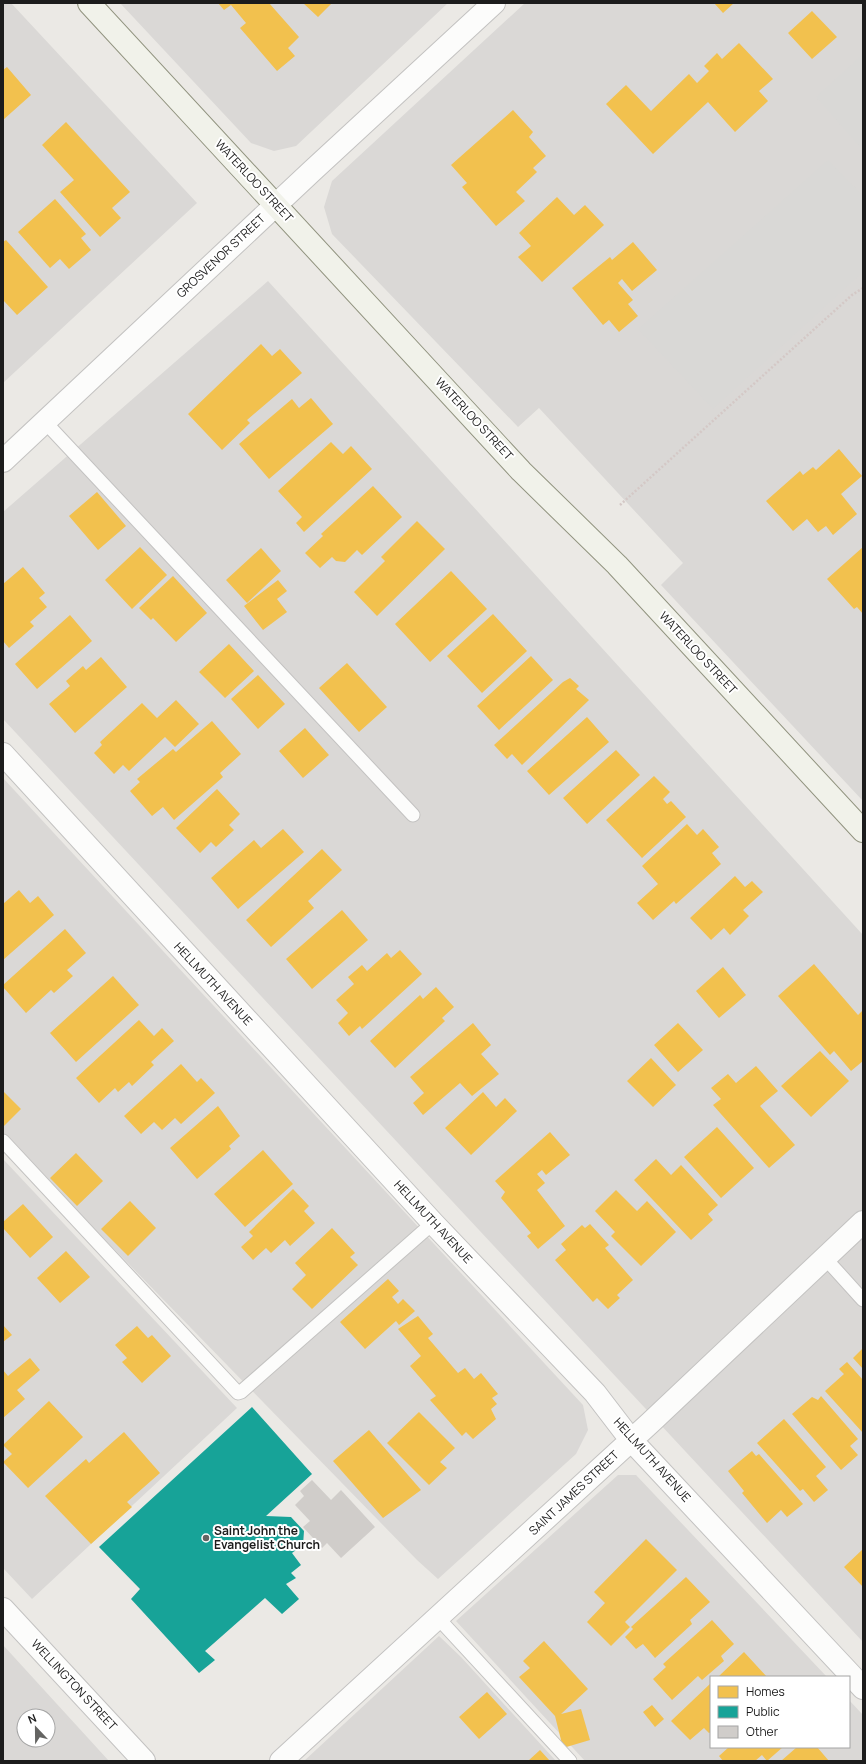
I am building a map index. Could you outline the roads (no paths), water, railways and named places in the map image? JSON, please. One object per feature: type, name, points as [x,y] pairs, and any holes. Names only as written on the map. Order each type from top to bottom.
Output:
[{"type":"street","name":"WATERLOO STREET","points":[[89,3],[522,470],[617,565],[863,831]]},
{"type":"street","name":"GROSVENOR STREET","points":[[3,461],[494,3]]},
{"type":"street","name":"HELLMUTH AVENUE","points":[[3,754],[433,1223],[595,1393],[631,1440],[863,1688]]},
{"type":"street","name":"SAINT JAMES STREET","points":[[282,1761],[631,1440],[863,1222]]},
{"type":"street","name":"WELLINGTON STREET","points":[[3,1609],[144,1761]]},
{"type":"lane","points":[[45,422],[413,815]]},
{"type":"lane","points":[[3,1141],[235,1392],[238,1393],[241,1392],[433,1223]]},
{"type":"lane","points":[[825,1258],[863,1300]]},
{"type":"lane","points":[[438,1618],[570,1761]]},
{"type":"place","name":"Saint John the Evangelist Church","points":[[206,1538]]}]
